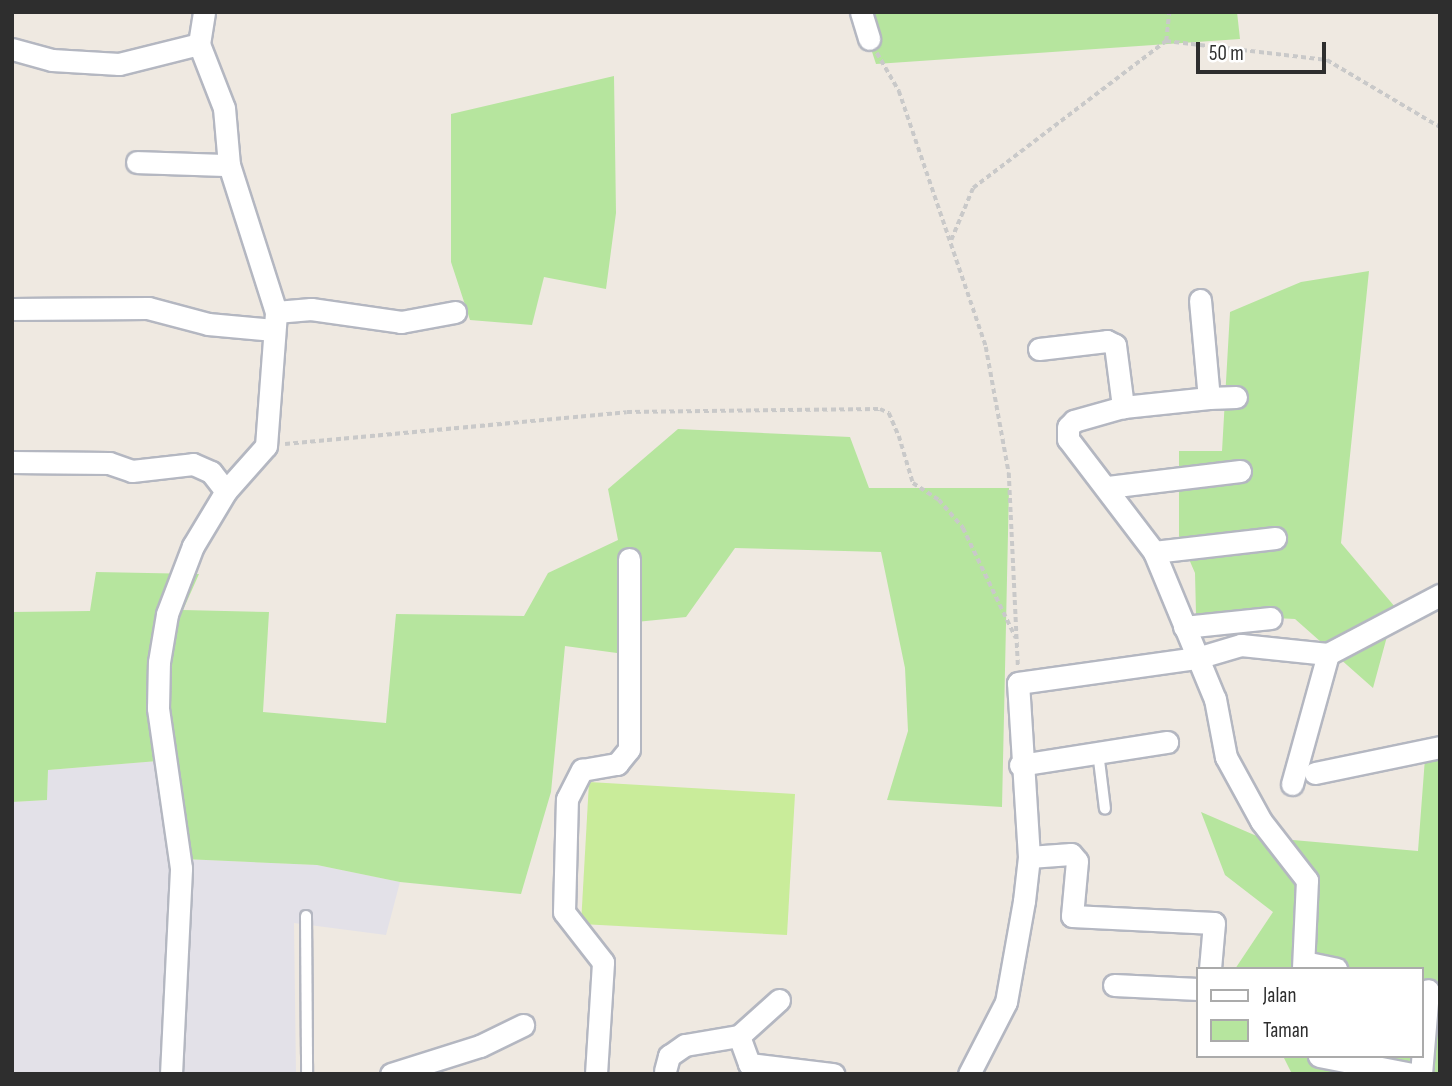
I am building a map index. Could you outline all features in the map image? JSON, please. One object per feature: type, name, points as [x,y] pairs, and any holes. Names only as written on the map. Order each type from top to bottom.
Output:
[{"type":"street","points":[[171,1074],[181,868],[158,708],[159,662],[180,578],[226,491],[266,446],[275,321],[229,165],[224,108],[199,44],[204,12]]},
{"type":"street","points":[[861,12],[869,39]]},
{"type":"street","points":[[12,49],[52,60],[119,64],[199,44]]},
{"type":"street","points":[[137,162],[229,165]]},
{"type":"street","points":[[1200,300],[1209,398]]},
{"type":"street","points":[[12,309],[148,308],[208,324],[275,321],[311,309],[401,322],[455,312]]},
{"type":"street","points":[[1039,349],[1107,341],[1115,345],[1121,358],[1123,407]]},
{"type":"street","points":[[1236,397],[1123,407],[1068,427],[1076,451],[1108,487],[1154,552],[1215,699],[1226,757],[1261,821],[1307,880],[1304,965]]},
{"type":"street","points":[[12,462],[109,463],[132,471],[193,464],[211,472],[226,491]]},
{"type":"street","points":[[1108,487],[1240,471]]},
{"type":"street","points":[[1154,552],[1275,538]]},
{"type":"street","points":[[596,1074],[603,961],[564,912],[567,799],[582,770],[617,764],[629,749],[629,559]]},
{"type":"street","points":[[969,1074],[1006,1002],[1029,858],[1020,765],[1018,683],[1197,658],[1241,645],[1328,654],[1440,595]]},
{"type":"street","points":[[1184,627],[1271,618]]},
{"type":"street","points":[[1293,785],[1328,654]]},
{"type":"street","points":[[1020,765],[1167,743]]},
{"type":"street","points":[[1315,773],[1440,747]]},
{"type":"street","points":[[1029,858],[1071,854],[1077,862],[1072,916],[1214,923],[1210,967]]},
{"type":"street","points":[[1114,985],[1196,989]]},
{"type":"street","points":[[1424,1046],[1430,990]]},
{"type":"street","points":[[665,1071],[669,1056],[685,1045],[739,1036],[779,1000]]},
{"type":"street","points":[[391,1074],[480,1046],[523,1025]]},
{"type":"street","points":[[739,1036],[753,1067],[833,1074]]},
{"type":"street","points":[[1329,1058],[1412,1074]]},
{"type":"lane","points":[[1098,752],[1105,809]]},
{"type":"lane","points":[[306,916],[307,1074]]},
{"type":"path","points":[[1166,41],[1169,12]]},
{"type":"path","points":[[869,39],[899,91],[950,242],[972,297],[1002,416],[1018,683]]},
{"type":"path","points":[[950,242],[973,188],[1166,41],[1327,60],[1440,127]]},
{"type":"path","points":[[266,446],[627,412],[880,409],[889,413],[913,483],[939,500],[963,528],[1016,638]]},
{"type":"shaded area","points":[[158,761],[184,859],[317,865],[400,882],[386,935],[294,923],[296,1074],[12,1074],[12,802],[47,800],[48,770]]},
{"type":"green space","points":[[859,12],[1237,12],[1240,39],[876,64]]},
{"type":"green space","points":[[614,76],[616,213],[606,289],[544,277],[532,325],[470,320],[451,262],[451,114]]},
{"type":"green space","points":[[1369,271],[1341,543],[1395,607],[1373,688],[1295,619],[1196,614],[1195,573],[1179,536],[1179,451],[1222,451],[1230,312],[1301,282]]},
{"type":"green space","points":[[678,429],[850,437],[869,488],[1009,488],[1002,807],[887,800],[908,731],[905,668],[881,552],[735,548],[686,617],[626,623],[617,653],[565,646],[551,792],[521,894],[400,882],[317,865],[184,859],[158,761],[48,770],[47,800],[12,802],[12,612],[90,611],[96,572],[199,574],[183,610],[269,612],[263,712],[386,723],[396,614],[524,616],[548,573],[618,540],[608,489]]},
{"type":"green space","points":[[1425,758],[1440,761],[1440,1074],[1292,1074],[1284,1058],[1424,1058],[1424,967],[1236,967],[1273,912],[1225,875],[1201,812],[1259,837],[1418,851]]},
{"type":"green space","points":[[589,782],[795,794],[787,935],[581,924]]}]
